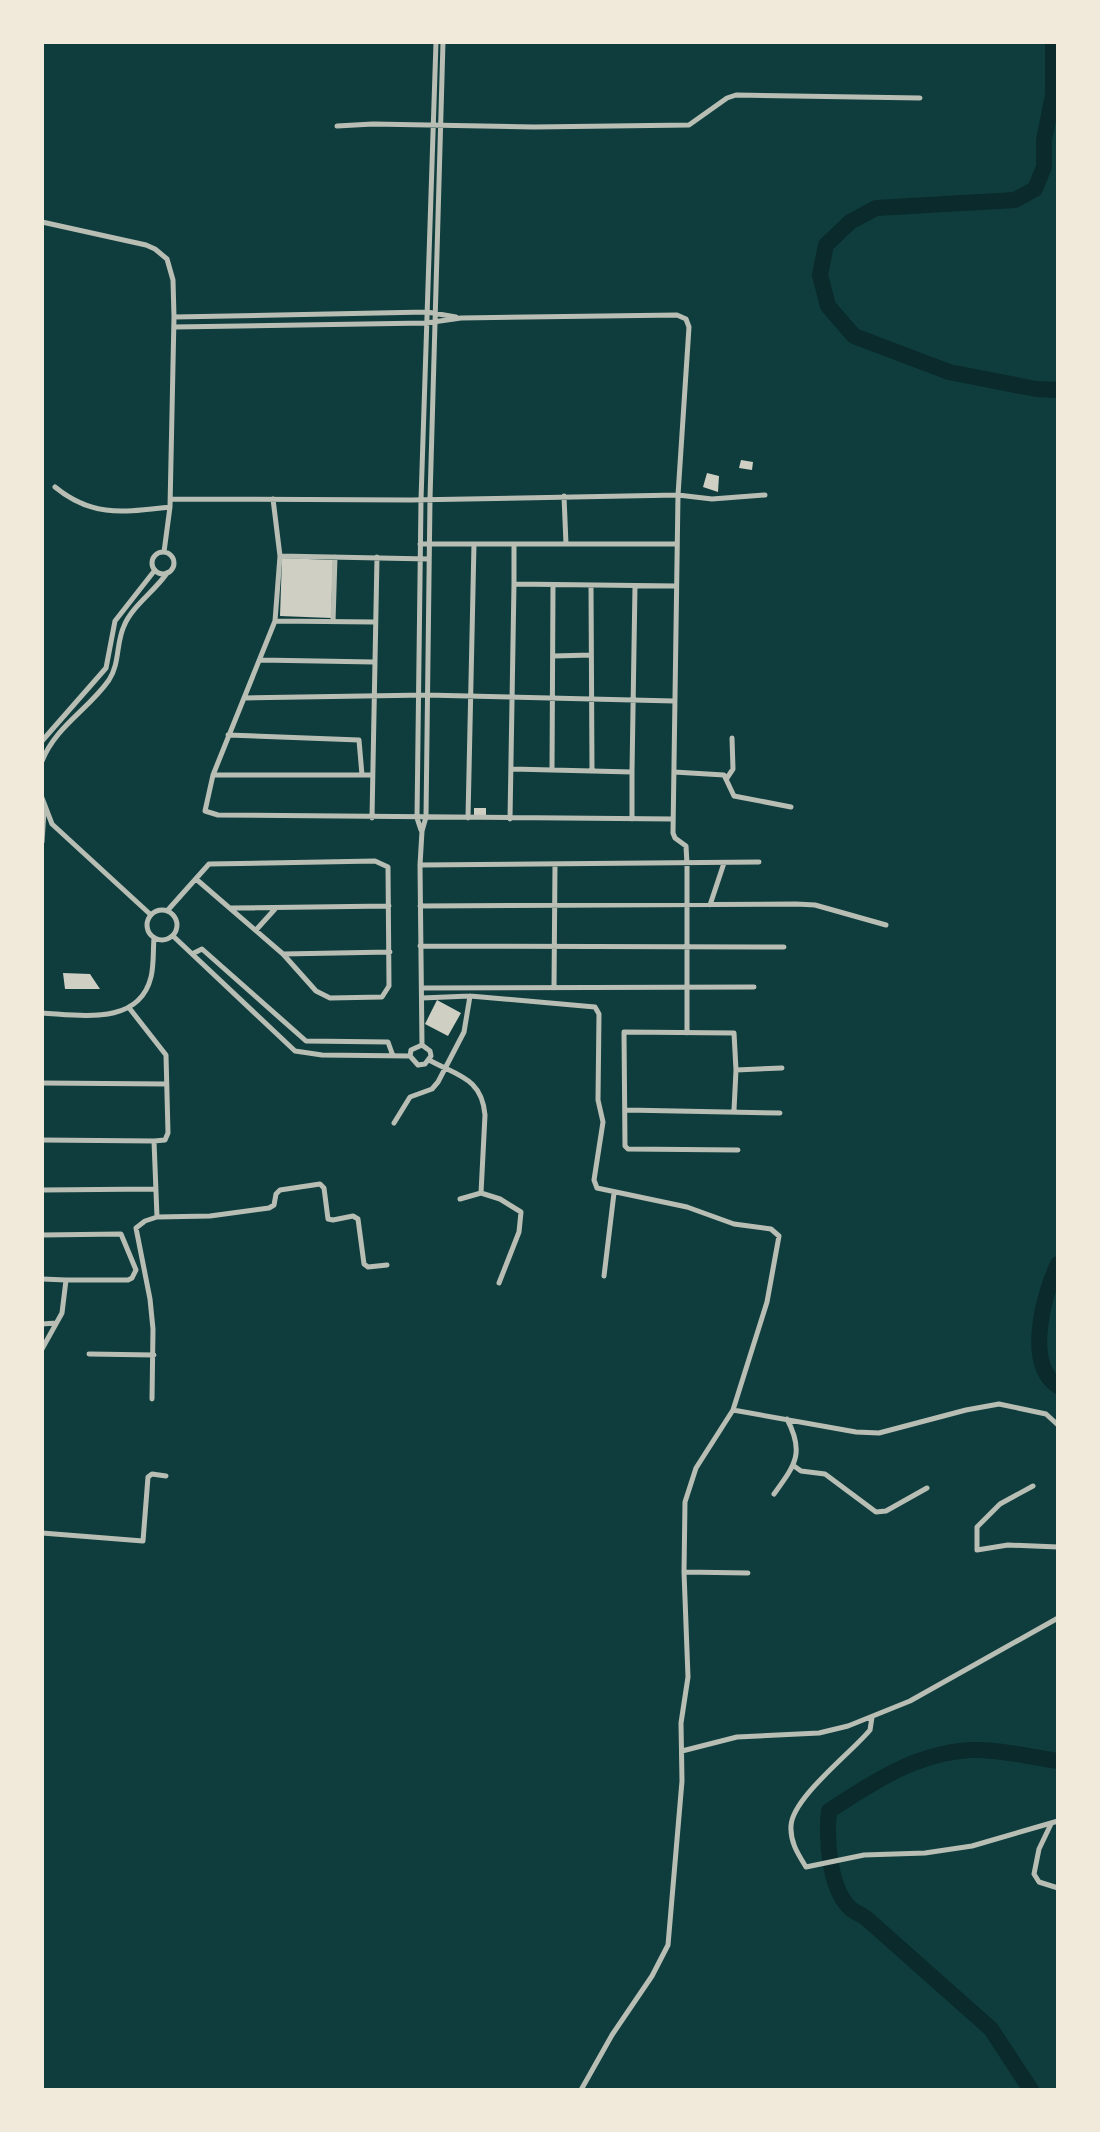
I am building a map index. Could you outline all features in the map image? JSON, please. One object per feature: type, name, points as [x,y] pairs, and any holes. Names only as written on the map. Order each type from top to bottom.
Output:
[{"type":"street","points":[[422,831],[417,818],[417,696],[436,42]]},
{"type":"street","points":[[422,1045],[420,865],[426,817],[430,499],[443,42]]},
{"type":"street","points":[[337,126],[689,125],[736,95],[920,98]]},
{"type":"street","points":[[430,200],[439,200]]},
{"type":"street","points":[[42,222],[129,240],[155,249],[170,266],[174,327],[170,507],[164,552]]},
{"type":"street","points":[[174,317],[427,312],[461,318]]},
{"type":"street","points":[[174,327],[426,323],[461,318],[677,315],[686,319],[689,327],[678,495],[673,836],[686,846],[687,1033]]},
{"type":"street","points":[[55,487],[70,499],[99,510],[129,512],[170,507]]},
{"type":"street","points":[[170,499],[421,500],[678,495],[712,499],[765,495]]},
{"type":"street","points":[[564,496],[566,544]]},
{"type":"street","points":[[273,499],[280,556],[275,621],[213,775],[205,811],[209,814],[372,818],[673,819]]},
{"type":"street","points":[[420,544],[677,544]]},
{"type":"street","points":[[468,818],[474,544]]},
{"type":"street","points":[[510,819],[514,544]]},
{"type":"street","points":[[164,552],[155,556],[152,565],[155,570],[167,573]]},
{"type":"street","points":[[42,761],[57,733],[112,675],[128,618],[174,566],[172,557],[164,552]]},
{"type":"street","points":[[280,556],[429,559]]},
{"type":"street","points":[[333,622],[335,557]]},
{"type":"street","points":[[372,818],[377,557]]},
{"type":"street","points":[[42,741],[106,668],[115,621],[155,570]]},
{"type":"street","points":[[514,584],[676,586]]},
{"type":"street","points":[[552,770],[553,585]]},
{"type":"street","points":[[591,585],[592,771]]},
{"type":"street","points":[[632,819],[635,586]]},
{"type":"street","points":[[275,621],[375,622]]},
{"type":"street","points":[[553,656],[591,655]]},
{"type":"street","points":[[260,660],[374,662]]},
{"type":"street","points":[[244,698],[426,695],[674,701]]},
{"type":"street","points":[[228,735],[359,740],[362,775]]},
{"type":"street","points":[[732,738],[733,769],[727,778],[729,791],[734,796],[791,807]]},
{"type":"street","points":[[512,769],[632,772]]},
{"type":"street","points":[[674,772],[724,775],[727,778]]},
{"type":"street","points":[[213,775],[372,775]]},
{"type":"street","points":[[42,798],[42,842]]},
{"type":"street","points":[[44,808],[52,824],[151,915]]},
{"type":"street","points":[[167,911],[209,864],[375,861],[388,867],[390,952],[386,993],[382,997],[330,998],[316,991],[283,954],[196,879]]},
{"type":"street","points":[[420,865],[759,862]]},
{"type":"street","points":[[710,905],[724,863]]},
{"type":"street","points":[[554,988],[555,865]]},
{"type":"street","points":[[420,906],[815,905],[886,925]]},
{"type":"street","points":[[230,908],[389,906]]},
{"type":"street","points":[[256,930],[276,908]]},
{"type":"street","points":[[42,1013],[113,1014],[130,1009],[142,997],[152,975],[154,938],[147,926],[151,915],[161,910],[167,911],[177,925],[173,936]]},
{"type":"street","points":[[154,938],[162,940],[173,936]]},
{"type":"street","points":[[173,936],[295,1051],[322,1055],[410,1056],[418,1065],[429,1060]]},
{"type":"street","points":[[420,946],[784,947]]},
{"type":"street","points":[[192,954],[202,949],[302,1039],[388,1042],[393,1056]]},
{"type":"street","points":[[283,954],[390,952]]},
{"type":"street","points":[[230,990],[238,980]]},
{"type":"street","points":[[422,988],[754,987]]},
{"type":"street","points":[[422,998],[470,996],[598,1010],[598,1100],[603,1122],[594,1180],[597,1188],[687,1207],[734,1224],[777,1233],[779,1240],[767,1302],[733,1410],[696,1468],[685,1502],[688,1677],[681,1723],[679,1824],[668,1945],[581,2090]]},
{"type":"street","points":[[394,1123],[410,1097],[432,1089],[445,1069],[464,1032],[470,996]]},
{"type":"street","points":[[42,1140],[165,1140],[168,1133],[164,1050],[130,1009]]},
{"type":"street","points":[[263,1022],[272,1012]]},
{"type":"street","points":[[615,1031],[734,1033],[734,1110]]},
{"type":"street","points":[[624,1032],[625,1146],[628,1149],[738,1150]]},
{"type":"street","points":[[322,1041],[322,1055]]},
{"type":"street","points":[[410,1056],[411,1050],[422,1045]]},
{"type":"street","points":[[422,1045],[430,1051],[429,1060]]},
{"type":"street","points":[[429,1060],[468,1079],[477,1088],[484,1103],[481,1193]]},
{"type":"street","points":[[736,1070],[782,1068]]},
{"type":"street","points":[[42,1083],[167,1084]]},
{"type":"street","points":[[626,1110],[780,1113]]},
{"type":"street","points":[[154,1141],[157,1217]]},
{"type":"street","points":[[152,1399],[154,1355],[150,1299],[136,1228],[145,1221],[157,1217],[210,1216],[269,1208],[274,1205],[280,1190],[320,1184],[324,1188],[328,1219],[353,1216],[358,1219],[365,1266],[387,1265]]},
{"type":"street","points":[[42,1190],[154,1189]]},
{"type":"street","points":[[460,1199],[481,1193],[500,1199],[521,1212],[519,1232],[499,1283]]},
{"type":"street","points":[[604,1276],[614,1193]]},
{"type":"street","points":[[42,1235],[119,1234],[124,1237],[136,1270],[132,1278],[42,1279]]},
{"type":"street","points":[[42,1349],[65,1303],[66,1280]]},
{"type":"street","points":[[42,1324],[57,1323]]},
{"type":"street","points":[[89,1354],[154,1355]]},
{"type":"street","points":[[733,1410],[856,1432],[883,1433],[994,1404],[1046,1414],[1058,1425]]},
{"type":"street","points":[[774,1494],[794,1466],[797,1442],[786,1418]]},
{"type":"street","points":[[794,1466],[801,1471],[825,1474],[876,1512],[886,1511],[927,1488]]},
{"type":"street","points":[[42,1533],[143,1541],[148,1477],[152,1474],[166,1476]]},
{"type":"street","points":[[1033,1486],[1000,1504],[977,1527],[977,1550],[1008,1545],[1058,1547]]},
{"type":"street","points":[[684,1572],[748,1573]]},
{"type":"street","points":[[682,1751],[737,1737],[834,1730],[872,1717],[910,1701],[1058,1618]]},
{"type":"street","points":[[872,1717],[870,1730],[804,1797],[793,1814],[791,1825],[795,1850],[806,1867],[845,1859],[972,1846],[1055,1822]]},
{"type":"street","points":[[1055,1822],[1039,1849],[1034,1874],[1039,1882],[1058,1888]]},
{"type":"building","points":[[741,460],[753,462],[752,470],[739,468]]},
{"type":"building","points":[[707,473],[719,476],[718,492],[703,487]]},
{"type":"building","points":[[282,558],[333,560],[331,618],[280,616]]},
{"type":"building","points":[[474,808],[486,808],[486,816],[474,816]]},
{"type":"building","points":[[63,973],[90,974],[100,989],[65,989]]},
{"type":"building","points":[[437,1000],[461,1013],[448,1036],[425,1024]]},
{"type":"waterway","points":[[1053,42],[1053,95],[1044,140],[1044,167],[1035,189],[1015,200],[876,208],[850,222],[826,245],[820,275],[828,306],[854,336],[949,372],[1036,389],[1058,390]]},
{"type":"waterway","points":[[1058,1264],[1043,1310],[1039,1346],[1048,1376],[1058,1386]]},
{"type":"waterway","points":[[1031,2090],[991,2029],[843,1899],[830,1862],[829,1811],[896,1771],[951,1752],[993,1751],[1058,1761]]}]
